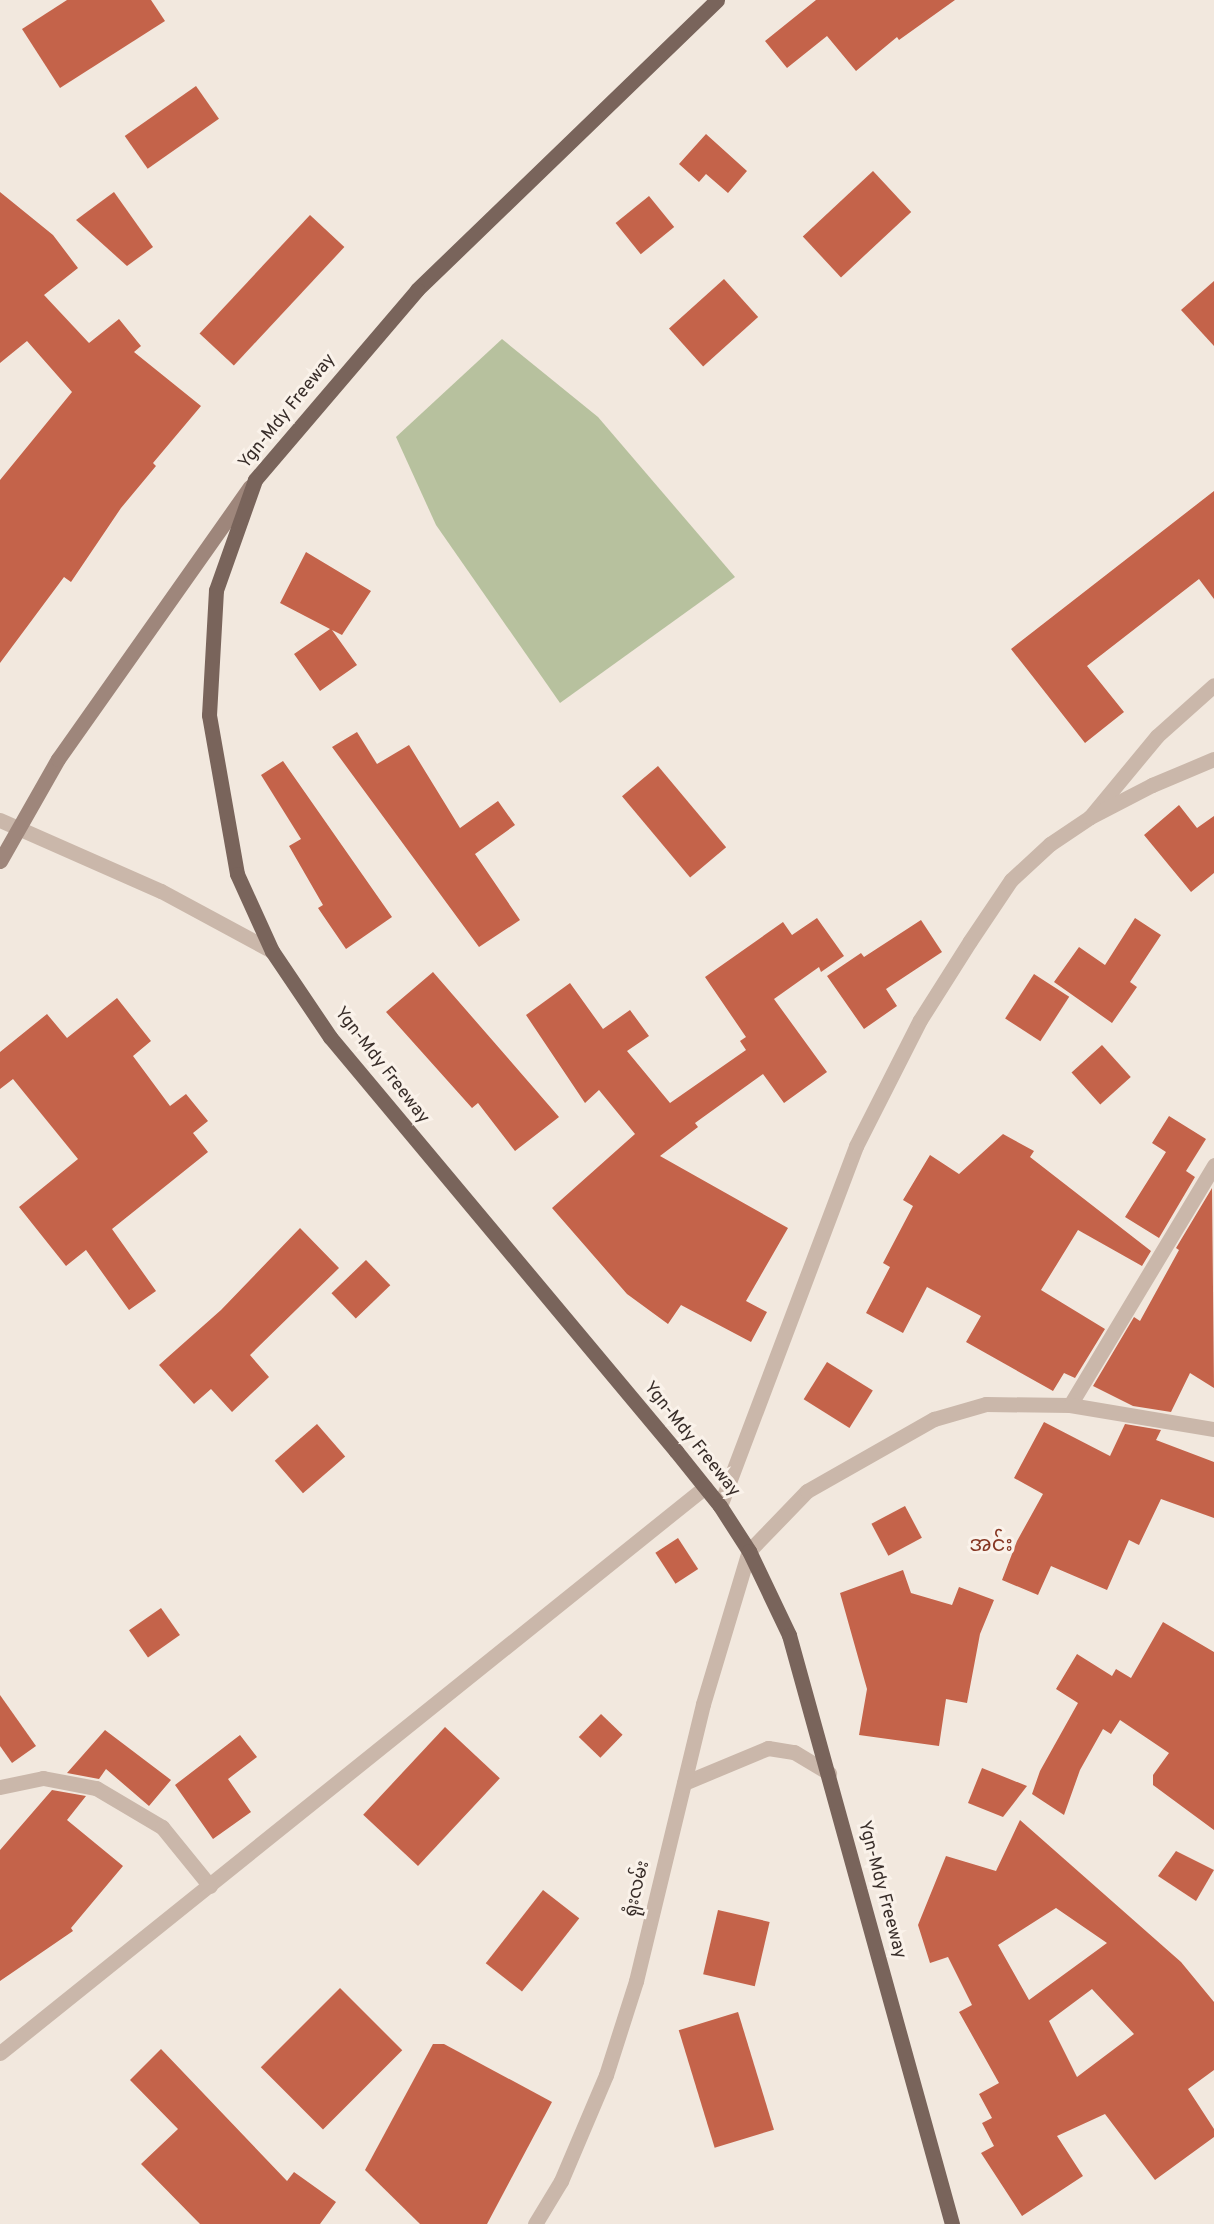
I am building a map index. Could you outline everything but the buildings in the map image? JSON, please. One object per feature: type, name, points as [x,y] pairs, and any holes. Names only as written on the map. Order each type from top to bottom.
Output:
[{"type":"main road","name":"Ygn-Mdy Freeway","points":[[717,0],[417,290],[255,480],[216,590],[208,715],[237,874],[272,951],[330,1037],[705,1487],[749,1551],[789,1635],[952,2224]]},
{"type":"main road","points":[[0,861],[58,759],[255,480]]},
{"type":"street","points":[[1090,817],[1157,736],[1214,685]]},
{"type":"street","points":[[720,1506],[856,1146],[920,1020],[1011,879],[1050,844],[1090,817],[1152,785],[1214,759]]},
{"type":"street","points":[[0,820],[161,891],[272,951]]},
{"type":"street","points":[[1070,1405],[1214,1165]]},
{"type":"street","points":[[749,1551],[807,1491],[934,1419],[986,1404],[1070,1405],[1214,1429]]},
{"type":"street","points":[[0,2053],[705,1487]]},
{"type":"street","name":"ရုံးလမ်း","points":[[535,2224],[561,2181],[606,2075],[636,1981],[684,1783],[749,1551]]},
{"type":"street","points":[[684,1783],[768,1748],[794,1752],[829,1773]]},
{"type":"street","points":[[0,1787],[43,1778],[96,1788],[162,1827],[210,1886]]},
{"type":"green space","points":[[502,339],[598,417],[735,577],[560,703],[436,525],[396,437]]},
{"type":"district","name":"အင်း","points":[[991,1546]]}]
